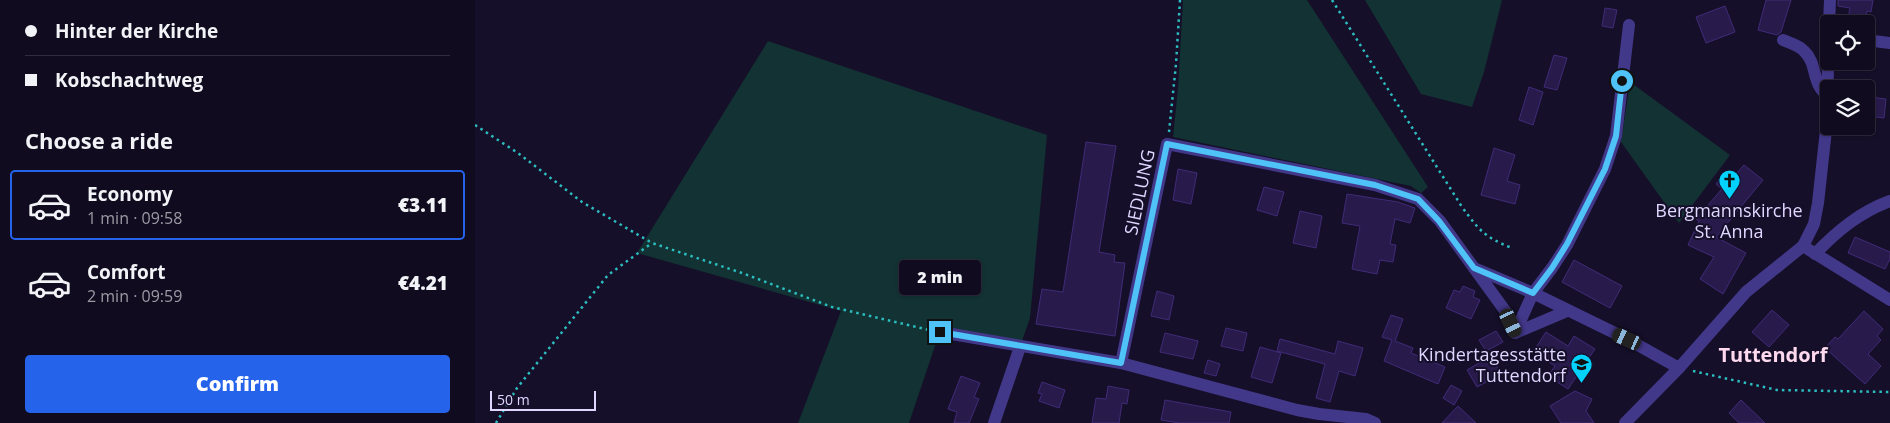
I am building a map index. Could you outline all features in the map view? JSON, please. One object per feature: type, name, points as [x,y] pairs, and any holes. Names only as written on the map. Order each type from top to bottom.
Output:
[{"type":"street","points":[[1829,15],[1830,0]]},
{"type":"street","points":[[1515,333],[1533,293],[1567,244],[1605,169],[1616,136],[1629,25]]},
{"type":"street","points":[[1783,40],[1800,47],[1806,52],[1820,90]]},
{"type":"street","points":[[1875,41],[1890,43]]},
{"type":"street","points":[[1625,423],[1679,368],[1746,292],[1803,246],[1814,224],[1825,135]]},
{"type":"street","name":"SIEDLUNG","points":[[1121,363],[1167,144],[1375,185],[1418,199],[1439,221],[1506,312],[1515,333]]},
{"type":"street","points":[[1815,254],[1849,223],[1869,209],[1890,202]]},
{"type":"street","points":[[1803,246],[1890,300]]},
{"type":"street","points":[[1474,268],[1533,293],[1627,339],[1679,368]]},
{"type":"street","points":[[1515,333],[1567,310]]},
{"type":"street","points":[[940,332],[1121,363],[1297,410],[1366,419],[1375,423]]},
{"type":"street","points":[[994,423],[1020,347]]},
{"type":"path","points":[[1167,144],[1176,64],[1180,0]]},
{"type":"path","points":[[1332,0],[1462,207],[1480,231],[1491,240],[1512,248]]},
{"type":"path","points":[[475,124],[582,202],[652,243],[832,307],[940,332]]},
{"type":"path","points":[[496,423],[517,388],[608,275],[652,243]]},
{"type":"path","points":[[1679,368],[1777,390],[1890,392]]},
{"type":"green space","points":[[1183,0],[1307,0],[1428,187],[1421,193],[1411,186],[1173,137]]},
{"type":"green space","points":[[1365,0],[1502,0],[1484,72],[1472,107],[1421,94]]},
{"type":"green space","points":[[768,41],[1047,135],[1030,318],[1022,341],[941,328],[909,423],[798,423],[841,311],[637,253]]},
{"type":"green space","points":[[1630,82],[1730,155],[1679,223],[1621,142]]},
{"type":"building","points":[[1766,0],[1791,0],[1781,32],[1777,35],[1758,30]]},
{"type":"building","points":[[1838,0],[1873,0],[1871,12],[1867,11],[1866,15],[1849,15],[1850,8],[1838,6]]},
{"type":"building","points":[[1725,6],[1735,32],[1706,43],[1696,17]]},
{"type":"building","points":[[1605,8],[1617,10],[1613,28],[1602,26]]},
{"type":"building","points":[[1554,55],[1567,58],[1557,90],[1544,87]]},
{"type":"building","points":[[1529,87],[1543,92],[1533,125],[1519,120]]},
{"type":"building","points":[[1875,98],[1886,99],[1884,118],[1875,117]]},
{"type":"building","points":[[1086,142],[1116,146],[1099,252],[1115,255],[1114,262],[1125,263],[1115,336],[1036,324],[1042,289],[1063,292]]},
{"type":"building","points":[[1494,148],[1515,155],[1507,181],[1520,185],[1515,204],[1481,195]]},
{"type":"building","points":[[1744,165],[1763,180],[1716,237],[1746,253],[1723,294],[1700,279],[1714,257],[1688,245],[1699,221],[1696,219],[1722,189],[1716,184],[1728,170],[1734,176]]},
{"type":"building","points":[[1178,169],[1197,173],[1191,204],[1173,200]]},
{"type":"building","points":[[1264,187],[1284,192],[1277,216],[1257,210]]},
{"type":"building","points":[[1347,194],[1398,202],[1415,208],[1410,223],[1395,219],[1390,244],[1396,245],[1393,262],[1380,260],[1377,274],[1352,269],[1360,226],[1342,223]]},
{"type":"building","points":[[1300,211],[1322,216],[1316,248],[1293,243]]},
{"type":"building","points":[[1855,237],[1890,252],[1890,259],[1885,269],[1848,253]]},
{"type":"building","points":[[1574,260],[1622,286],[1610,308],[1562,282]]},
{"type":"building","points":[[1463,286],[1475,291],[1473,297],[1480,300],[1471,319],[1446,308],[1454,290],[1460,292]]},
{"type":"building","points":[[1157,291],[1174,296],[1169,320],[1151,316]]},
{"type":"building","points":[[1772,310],[1789,325],[1769,347],[1752,332]]},
{"type":"building","points":[[1864,311],[1883,329],[1877,336],[1881,340],[1868,354],[1881,366],[1865,384],[1825,348],[1835,337],[1838,339]]},
{"type":"building","points":[[1391,315],[1403,319],[1395,341],[1413,348],[1411,353],[1445,367],[1438,384],[1384,361],[1392,340],[1382,337]]},
{"type":"building","points":[[1226,328],[1247,333],[1243,351],[1221,346]]},
{"type":"building","points":[[1496,331],[1503,342],[1486,351],[1479,340]]},
{"type":"building","points":[[1546,332],[1568,346],[1574,336],[1595,349],[1568,389],[1548,376],[1555,366],[1533,352]]},
{"type":"building","points":[[1165,333],[1198,341],[1193,359],[1160,352]]},
{"type":"building","points":[[1280,339],[1335,354],[1338,341],[1363,348],[1355,376],[1339,371],[1330,402],[1316,398],[1325,364],[1277,351]]},
{"type":"building","points":[[1260,347],[1281,353],[1272,383],[1251,377]]},
{"type":"building","points":[[1491,356],[1501,374],[1477,387],[1467,370]]},
{"type":"building","points":[[1208,360],[1220,364],[1216,376],[1204,373]]},
{"type":"building","points":[[961,376],[980,383],[974,397],[979,399],[969,423],[954,423],[957,412],[948,409]]},
{"type":"building","points":[[1042,382],[1065,390],[1059,408],[1039,401],[1042,394],[1038,393]]},
{"type":"building","points":[[1451,385],[1462,391],[1454,405],[1443,398]]},
{"type":"building","points":[[1108,386],[1129,390],[1127,404],[1122,403],[1119,423],[1092,423],[1096,398],[1106,399]]},
{"type":"building","points":[[1575,391],[1592,399],[1586,411],[1594,423],[1561,423],[1550,406]]},
{"type":"building","points":[[1165,400],[1231,412],[1229,423],[1179,423],[1161,420]]},
{"type":"building","points":[[1741,400],[1765,423],[1739,423],[1729,413]]},
{"type":"building","points":[[1458,406],[1476,423],[1442,423]]},
{"type":"place","name":"Bergmannskirche St. Anna","points":[[1729,199]]},
{"type":"place","name":"Kindertagesstätte Tuttendorf","points":[[1582,383]]},
{"type":"district","name":"Tuttendorf","points":[[1773,354]]},
{"type":"route","points":[[940,332],[1121,363],[1167,144],[1375,185],[1418,199],[1439,221],[1474,268],[1533,293],[1567,244],[1605,169],[1616,136],[1622,81]]}]
